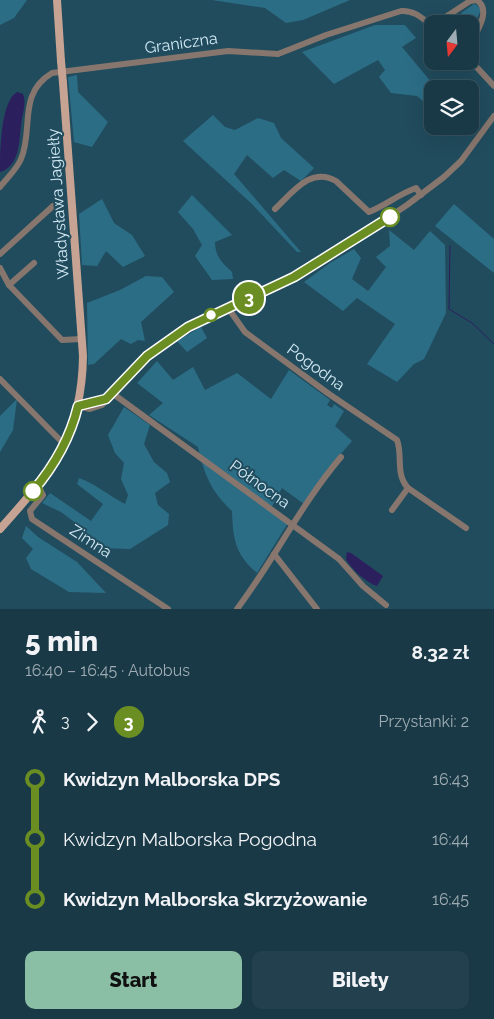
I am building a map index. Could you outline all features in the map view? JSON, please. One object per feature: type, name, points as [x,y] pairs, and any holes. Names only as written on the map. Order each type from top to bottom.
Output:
[{"type":"main road","name":"Władysława Jagiełły","points":[[0,529],[50,470],[67,441],[78,406],[82,379],[81,339],[57,0]]},
{"type":"street","points":[[449,15],[470,1],[477,0],[484,9],[484,15],[479,26]]},
{"type":"street","name":"Graniczna","points":[[0,187],[20,160],[32,94],[39,83],[52,74],[228,51],[278,54],[326,35],[402,11],[408,10],[416,13],[424,20]]},
{"type":"street","points":[[479,70],[494,86]]},
{"type":"street","points":[[78,406],[90,410],[102,404],[147,356],[166,341],[188,327],[310,268],[421,195],[462,161],[494,116]]},
{"type":"street","points":[[275,209],[306,181],[319,176],[330,177],[336,181],[369,212],[393,201],[404,192],[416,188],[421,195]]},
{"type":"street","points":[[0,254],[53,206]]},
{"type":"street","points":[[9,285],[34,263]]},
{"type":"street","points":[[1,272],[9,285],[62,340],[81,339]]},
{"type":"street","name":"Pogodna","points":[[228,308],[245,332],[329,394],[397,440],[401,474],[403,482],[408,488]]},
{"type":"street","points":[[0,379],[60,440],[67,441]]},
{"type":"street","name":"Północna","points":[[112,393],[339,560],[363,586],[386,605]]},
{"type":"street","points":[[80,395],[90,404]]},
{"type":"street","points":[[78,406],[106,399]]},
{"type":"street","points":[[237,609],[292,525],[328,473],[341,458]]},
{"type":"street","name":"Zimna","points":[[38,485],[42,495],[30,511],[32,519],[168,609]]},
{"type":"street","points":[[392,510],[408,488],[466,528]]},
{"type":"street","points":[[274,554],[317,609]]},
{"type":"shaded area","points":[[0,0],[27,0],[14,18],[0,25]]},
{"type":"shaded area","points":[[212,0],[350,0],[303,20],[286,23],[265,8]]},
{"type":"shaded area","points":[[474,4],[481,10],[478,15],[463,15],[461,13]]},
{"type":"shaded area","points":[[375,25],[405,25],[416,38],[402,47],[430,80],[424,80],[424,102],[417,96],[391,93],[379,77],[385,70],[378,60],[334,84],[302,52]]},
{"type":"shaded area","points":[[77,75],[78,92],[108,122],[92,147],[74,142],[68,77]]},
{"type":"shaded area","points":[[17,92],[23,94],[25,102],[19,146],[11,165],[0,172],[4,117],[11,98]]},
{"type":"shaded area","points":[[213,115],[225,127],[235,130],[258,118],[274,123],[281,138],[314,168],[301,181],[284,170],[273,178],[247,155],[234,174],[301,252],[297,252],[252,204],[183,141]]},
{"type":"shaded area","points":[[192,195],[232,235],[215,242],[215,247],[222,262],[232,272],[233,279],[212,280],[195,256],[202,245],[193,229],[178,212]]},
{"type":"shaded area","points":[[102,199],[114,223],[132,235],[145,256],[123,267],[106,251],[97,266],[82,265],[79,214]]},
{"type":"shaded area","points":[[454,204],[494,239],[494,273],[435,226]]},
{"type":"shaded area","points":[[389,230],[414,250],[430,231],[445,245],[446,313],[424,359],[414,364],[397,382],[367,364],[395,324],[357,298],[343,311],[304,282],[330,263],[354,249],[361,258],[352,279],[368,291],[386,267],[376,257],[390,246]]},
{"type":"shaded area","points":[[146,276],[162,277],[174,292],[141,322],[145,341],[138,340],[131,344],[121,339],[94,364],[88,365],[87,303],[120,290]]},
{"type":"shaded area","points":[[201,327],[207,338],[187,352],[177,341]]},
{"type":"shaded area","points":[[157,361],[173,380],[193,367],[205,390],[237,373],[271,399],[289,370],[330,400],[327,405],[332,408],[334,404],[344,411],[335,426],[352,441],[327,470],[304,504],[282,488],[270,510],[288,523],[257,573],[240,552],[233,530],[232,511],[218,496],[209,482],[198,447],[149,415],[163,403],[137,383]]},
{"type":"shaded area","points":[[17,399],[13,430],[0,452],[0,416]]},
{"type":"shaded area","points":[[124,407],[150,425],[144,444],[154,462],[167,473],[170,482],[155,493],[158,505],[169,514],[168,525],[130,549],[98,548],[91,542],[81,527],[61,512],[42,503],[50,493],[91,521],[103,504],[77,484],[79,478],[91,483],[125,504],[128,495],[121,479],[124,463],[115,453],[108,435]]},
{"type":"shaded area","points":[[26,526],[38,537],[77,562],[106,593],[69,592],[31,569],[26,558],[33,549],[22,538]]},
{"type":"shaded area","points":[[347,552],[383,576],[377,586],[364,579],[355,571],[346,559]]},
{"type":"waterway","points":[[450,246],[449,309],[472,323],[494,344]]},
{"type":"bus line","name":"3","points":[[33,491],[50,470],[61,452],[75,419],[78,406],[106,399],[147,356],[188,327],[294,277],[390,217]]}]
